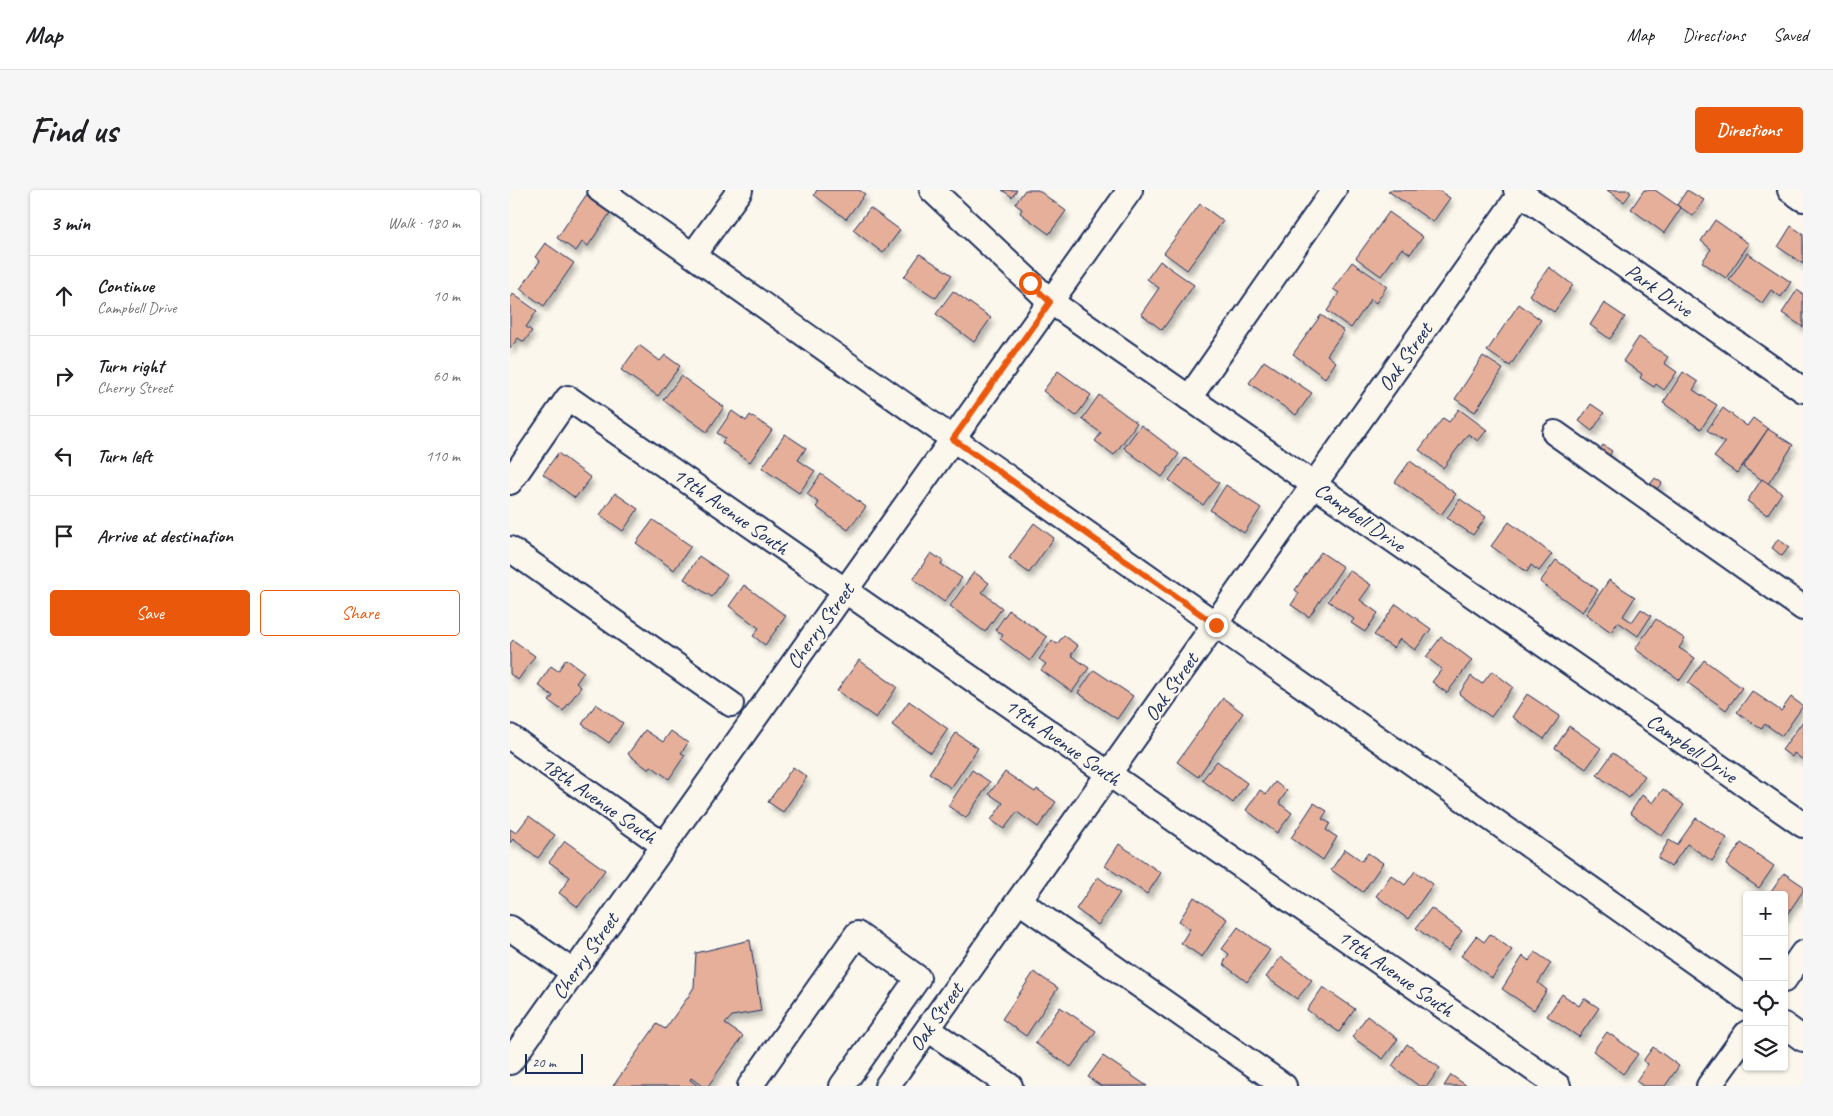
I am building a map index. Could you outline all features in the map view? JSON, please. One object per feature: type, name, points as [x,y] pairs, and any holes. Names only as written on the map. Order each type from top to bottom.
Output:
[{"type":"street","points":[[600,190],[1743,996]]},
{"type":"street","points":[[693,256],[740,190]]},
{"type":"street","name":"Campbell Drive","points":[[932,190],[1050,302],[1803,825]]},
{"type":"street","name":"Cherry Street","points":[[510,1062],[1130,190]]},
{"type":"street","points":[[1189,398],[1334,190]]},
{"type":"street","points":[[1790,190],[1803,199]]},
{"type":"street","name":"Park Drive","points":[[1520,191],[1803,390]]},
{"type":"street","name":"Oak Street","points":[[886,1086],[1216,625],[1520,191]]},
{"type":"street","name":"19th Avenue South","points":[[510,482],[568,398],[1558,1086]]},
{"type":"street","points":[[1555,433],[1803,608]]},
{"type":"street","points":[[510,549],[731,704]]},
{"type":"street","name":"18th Avenue South","points":[[510,737],[663,845]]},
{"type":"street","points":[[1019,901],[1284,1086]]},
{"type":"street","points":[[510,928],[573,972]]},
{"type":"street","points":[[750,1086],[857,934],[918,978],[842,1086]]},
{"type":"street","points":[[1788,974],[1803,953]]},
{"type":"street","points":[[928,1029],[1010,1086]]},
{"type":"street","points":[[1788,1029],[1803,1039]]},
{"type":"street","points":[[1709,1086],[1743,1039]]},
{"type":"street","points":[[856,1066],[886,1086]]},
{"type":"building","points":[[817,190],[859,190],[865,194],[846,219],[814,195]]},
{"type":"building","points":[[1002,190],[1017,190],[1012,197]]},
{"type":"building","points":[[1025,190],[1038,190],[1066,211],[1049,234],[1020,213],[1022,209],[1015,204]]},
{"type":"building","points":[[1438,190],[1450,198],[1433,222],[1388,191]]},
{"type":"building","points":[[1607,190],[1630,190],[1629,192],[1631,193],[1624,202]]},
{"type":"building","points":[[1644,190],[1655,190],[1681,208],[1664,233],[1631,209]]},
{"type":"building","points":[[1687,190],[1704,200],[1693,216],[1677,205]]},
{"type":"building","points":[[587,194],[612,210],[588,246],[582,242],[576,251],[557,238]]},
{"type":"building","points":[[1200,204],[1223,221],[1187,270],[1164,253]]},
{"type":"building","points":[[870,208],[900,230],[883,253],[853,230]]},
{"type":"building","points":[[1389,212],[1423,237],[1410,254],[1402,248],[1381,276],[1356,258]]},
{"type":"building","points":[[1715,220],[1749,244],[1726,278],[1702,262],[1711,249],[1701,241]]},
{"type":"building","points":[[1791,226],[1803,234],[1803,264],[1778,247]]},
{"type":"building","points":[[545,243],[574,263],[544,306],[520,289],[540,261],[535,257]]},
{"type":"building","points":[[1747,253],[1791,282],[1781,297],[1771,290],[1762,303],[1729,280]]},
{"type":"building","points":[[920,254],[952,275],[936,298],[904,277]]},
{"type":"building","points":[[1160,261],[1194,285],[1162,330],[1141,314],[1159,288],[1147,279]]},
{"type":"building","points":[[1352,262],[1387,286],[1376,303],[1371,299],[1351,328],[1327,311],[1339,293],[1333,289]]},
{"type":"building","points":[[1549,267],[1573,285],[1554,312],[1529,295]]},
{"type":"building","points":[[1797,290],[1803,294],[1803,327],[1782,313]]},
{"type":"building","points":[[953,291],[991,318],[974,342],[936,314]]},
{"type":"building","points":[[513,294],[537,311],[526,327],[532,331],[524,342],[518,338],[510,349],[510,299]]},
{"type":"building","points":[[1604,303],[1625,317],[1610,339],[1590,325]]},
{"type":"building","points":[[1519,304],[1541,320],[1510,366],[1487,351]]},
{"type":"building","points":[[1321,315],[1344,331],[1327,355],[1336,362],[1325,378],[1293,354]]},
{"type":"building","points":[[1639,337],[1668,357],[1664,363],[1677,372],[1664,390],[1656,384],[1654,387],[1640,378],[1642,374],[1623,361]]},
{"type":"building","points":[[639,345],[660,361],[665,355],[680,366],[658,396],[621,370]]},
{"type":"building","points":[[1483,356],[1503,369],[1475,412],[1455,399]]},
{"type":"building","points":[[1264,361],[1312,393],[1296,415],[1249,383]]},
{"type":"building","points":[[1058,371],[1091,395],[1076,416],[1043,391]]},
{"type":"building","points":[[1683,372],[1698,382],[1693,390],[1717,405],[1701,429],[1663,403]]},
{"type":"building","points":[[681,376],[724,407],[707,432],[663,400]]},
{"type":"building","points":[[1099,395],[1137,423],[1114,455],[1095,441],[1101,433],[1082,419]]},
{"type":"building","points":[[1591,404],[1604,413],[1592,431],[1579,421]]},
{"type":"building","points":[[1723,408],[1747,426],[1753,418],[1768,429],[1737,473],[1714,457],[1725,443],[1707,430]]},
{"type":"building","points":[[1459,409],[1487,430],[1478,441],[1468,434],[1443,468],[1419,450],[1443,418],[1449,422]]},
{"type":"building","points":[[732,411],[746,421],[750,415],[772,430],[750,462],[722,443],[725,438],[717,433]]},
{"type":"building","points":[[1141,425],[1179,454],[1162,477],[1124,448]]},
{"type":"building","points":[[1768,429],[1793,445],[1768,484],[1743,467]]},
{"type":"building","points":[[785,434],[806,448],[798,460],[815,471],[799,493],[762,468]]},
{"type":"building","points":[[1603,445],[1612,451],[1608,458],[1598,452]]},
{"type":"building","points":[[558,453],[591,478],[575,498],[543,474]]},
{"type":"building","points":[[1185,458],[1219,483],[1203,505],[1169,480]]},
{"type":"building","points":[[1410,461],[1456,494],[1441,515],[1395,482]]},
{"type":"building","points":[[821,474],[866,507],[848,530],[816,507],[819,503],[807,494]]},
{"type":"building","points":[[1655,478],[1662,483],[1655,491],[1649,486]]},
{"type":"building","points":[[1762,479],[1782,493],[1767,515],[1747,501]]},
{"type":"building","points":[[1226,485],[1261,508],[1244,533],[1210,510]]},
{"type":"building","points":[[615,493],[638,509],[623,531],[600,515]]},
{"type":"building","points":[[1460,499],[1486,517],[1473,535],[1447,518]]},
{"type":"building","points":[[653,520],[691,546],[674,570],[636,543]]},
{"type":"building","points":[[1509,522],[1552,554],[1539,571],[1531,565],[1527,572],[1491,546]]},
{"type":"building","points":[[1034,523],[1054,538],[1029,573],[1009,558]]},
{"type":"building","points":[[1778,539],[1789,547],[1782,556],[1772,548]]},
{"type":"building","points":[[1321,552],[1343,567],[1309,617],[1291,605],[1299,593],[1295,590]]},
{"type":"building","points":[[931,553],[943,561],[941,564],[962,578],[944,602],[913,579]]},
{"type":"building","points":[[699,556],[727,575],[712,597],[684,579]]},
{"type":"building","points":[[1556,560],[1598,590],[1582,612],[1540,582]]},
{"type":"building","points":[[1349,570],[1371,585],[1360,600],[1378,613],[1365,632],[1351,623],[1354,619],[1328,601]]},
{"type":"building","points":[[974,572],[989,583],[982,592],[1002,608],[985,632],[950,606]]},
{"type":"building","points":[[1609,580],[1635,597],[1623,616],[1632,622],[1641,609],[1651,616],[1638,636],[1618,622],[1611,632],[1586,614]]},
{"type":"building","points":[[744,585],[786,616],[765,645],[753,636],[759,628],[729,606]]},
{"type":"building","points":[[1396,604],[1431,629],[1415,650],[1400,639],[1393,648],[1374,635]]},
{"type":"building","points":[[1009,610],[1047,637],[1030,661],[1000,639],[1003,635],[995,630]]},
{"type":"building","points":[[1656,619],[1685,639],[1679,648],[1695,658],[1680,680],[1635,649]]},
{"type":"building","points":[[1064,635],[1078,646],[1071,655],[1089,668],[1072,692],[1041,670],[1046,664],[1039,659],[1052,640],[1057,644]]},
{"type":"building","points":[[1441,637],[1472,660],[1447,693],[1432,682],[1442,669],[1426,657]]},
{"type":"building","points":[[513,640],[535,656],[518,680],[510,674],[510,644]]},
{"type":"building","points":[[566,659],[584,672],[576,683],[581,687],[563,711],[549,701],[553,696],[538,685],[551,666],[558,671]]},
{"type":"building","points":[[859,660],[897,687],[876,718],[837,691]]},
{"type":"building","points":[[1704,660],[1742,688],[1726,710],[1688,683]]},
{"type":"building","points":[[1094,670],[1133,696],[1117,719],[1078,693]]},
{"type":"building","points":[[1492,671],[1513,687],[1491,717],[1459,694],[1471,676],[1482,684]]},
{"type":"building","points":[[1752,691],[1781,711],[1791,697],[1803,706],[1782,736],[1765,724],[1761,729],[1737,712]]},
{"type":"building","points":[[1527,694],[1560,716],[1544,739],[1512,717]]},
{"type":"building","points":[[1223,698],[1243,713],[1198,777],[1177,762]]},
{"type":"building","points":[[909,701],[948,729],[931,753],[892,725]]},
{"type":"building","points":[[596,704],[623,723],[609,743],[582,724]]},
{"type":"building","points":[[1803,721],[1803,760],[1794,753],[1792,757],[1782,750]]},
{"type":"building","points":[[1569,726],[1601,748],[1586,769],[1555,748]]},
{"type":"building","points":[[645,730],[663,742],[671,731],[688,743],[681,753],[685,755],[669,779],[651,766],[649,770],[628,754]]},
{"type":"building","points":[[956,733],[978,748],[951,788],[929,773]]},
{"type":"building","points":[[1613,753],[1645,776],[1629,798],[1597,775]]},
{"type":"building","points":[[1217,761],[1247,783],[1233,803],[1202,780]]},
{"type":"building","points":[[793,767],[807,777],[783,812],[768,802]]},
{"type":"building","points":[[972,770],[990,782],[966,818],[948,806]]},
{"type":"building","points":[[1005,772],[1035,792],[1037,789],[1056,802],[1038,827],[1017,812],[1004,829],[991,820],[1003,803],[989,794]]},
{"type":"building","points":[[1275,782],[1287,791],[1279,803],[1292,813],[1277,833],[1246,810],[1260,790],[1266,794]]},
{"type":"building","points":[[1663,789],[1684,805],[1662,836],[1630,813],[1642,795],[1653,803]]},
{"type":"building","points":[[1314,803],[1327,811],[1322,819],[1330,823],[1326,830],[1337,837],[1323,860],[1291,838]]},
{"type":"building","points":[[529,816],[555,835],[538,858],[513,839],[510,843],[510,829],[516,833]]},
{"type":"building","points":[[1696,818],[1727,838],[1712,861],[1687,844],[1671,867],[1658,858],[1669,840],[1677,845]]},
{"type":"building","points":[[565,841],[605,870],[578,907],[559,893],[570,877],[549,862]]},
{"type":"building","points":[[1741,843],[1774,866],[1759,888],[1726,865]]},
{"type":"building","points":[[1119,844],[1161,873],[1147,894],[1105,866]]},
{"type":"building","points":[[1345,849],[1362,861],[1368,853],[1383,863],[1363,892],[1331,870]]},
{"type":"building","points":[[1415,871],[1433,884],[1408,919],[1376,896],[1391,875],[1405,885]]},
{"type":"building","points":[[1784,873],[1803,886],[1803,891],[1788,913],[1788,891],[1772,891]]},
{"type":"building","points":[[1098,877],[1120,893],[1098,925],[1076,909]]},
{"type":"building","points":[[1194,897],[1227,919],[1202,957],[1181,943],[1190,929],[1179,921]]},
{"type":"building","points":[[1431,908],[1462,931],[1448,951],[1416,928]]},
{"type":"building","points":[[1238,927],[1270,950],[1247,982],[1223,964],[1229,954],[1222,949]]},
{"type":"building","points":[[1490,934],[1512,950],[1492,978],[1461,956],[1476,936],[1484,942]]},
{"type":"building","points":[[750,940],[761,1011],[732,1016],[725,1024],[743,1036],[708,1086],[702,1086],[691,1078],[690,1080],[698,1086],[613,1086],[657,1024],[665,1029],[688,997],[694,987],[696,953]]},
{"type":"building","points":[[1535,952],[1551,963],[1538,983],[1547,990],[1534,1010],[1502,989],[1523,956],[1529,961]]},
{"type":"building","points":[[1281,957],[1312,980],[1297,999],[1266,977]]},
{"type":"building","points":[[1034,972],[1058,988],[1026,1036],[1002,1019]]},
{"type":"building","points":[[1323,987],[1355,1009],[1339,1032],[1307,1010]]},
{"type":"building","points":[[1562,994],[1579,1006],[1584,998],[1599,1008],[1579,1037],[1547,1016]]},
{"type":"building","points":[[1060,1007],[1096,1031],[1071,1067],[1035,1043]]},
{"type":"building","points":[[1367,1016],[1398,1039],[1383,1059],[1352,1037]]},
{"type":"building","points":[[1607,1032],[1638,1054],[1623,1074],[1593,1051]]},
{"type":"building","points":[[1407,1044],[1440,1068],[1427,1086],[1419,1086],[1392,1066]]},
{"type":"building","points":[[1653,1047],[1679,1066],[1665,1086],[1643,1086],[1636,1081],[1648,1064],[1643,1061]]},
{"type":"building","points":[[1103,1056],[1147,1086],[1101,1086],[1088,1077]]},
{"type":"building","points":[[1451,1075],[1467,1086],[1444,1086]]},
{"type":"route","points":[[1030,283],[1050,302],[953,439],[1216,625]]}]
